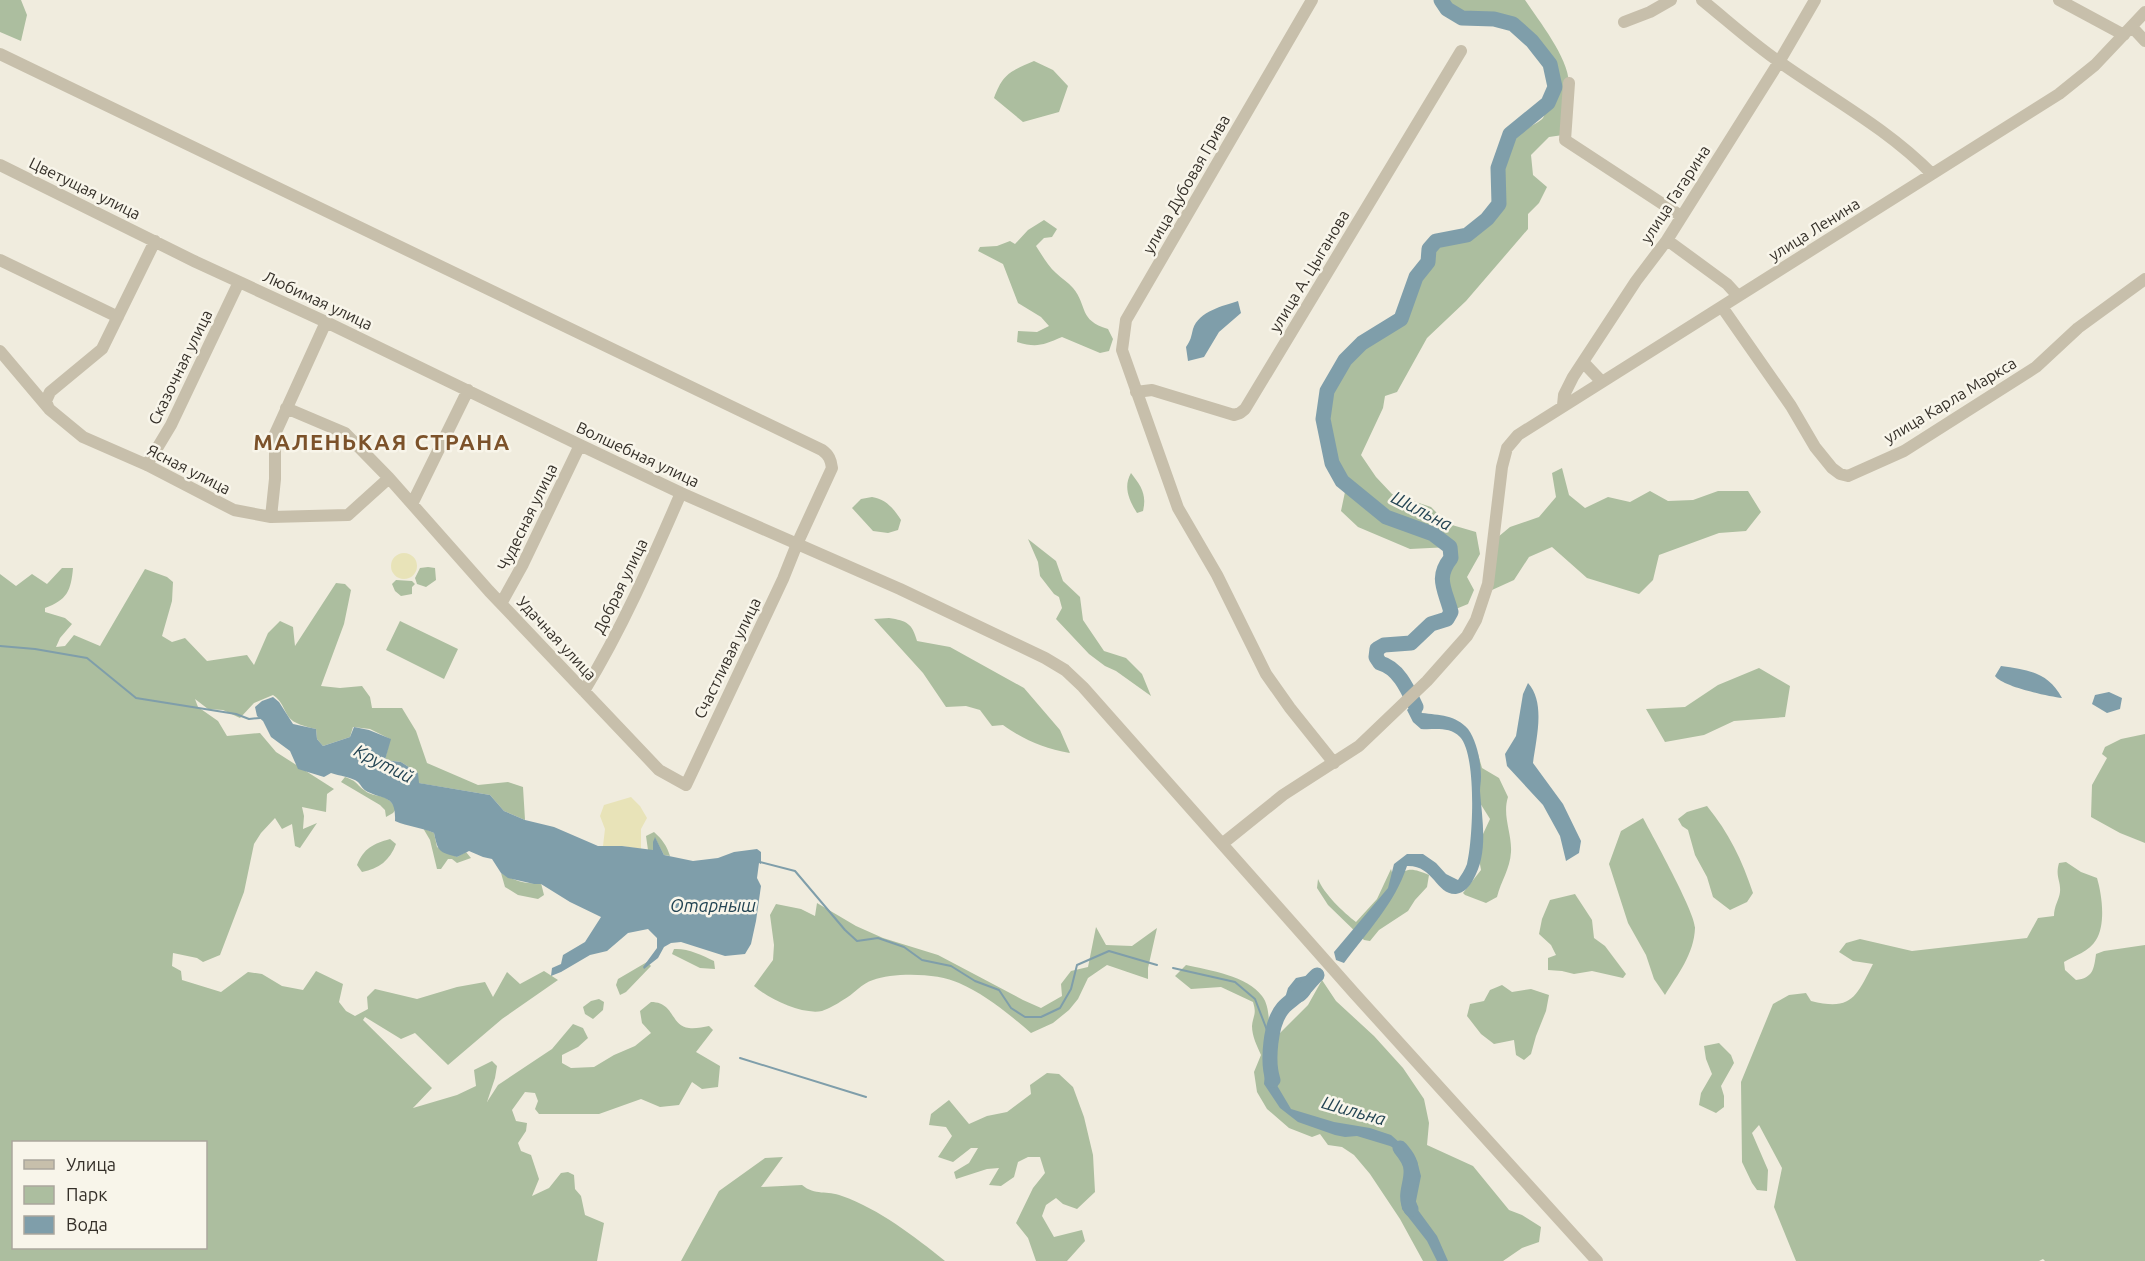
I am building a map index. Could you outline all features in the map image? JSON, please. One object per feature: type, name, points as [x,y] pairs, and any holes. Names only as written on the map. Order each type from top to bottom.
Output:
[{"type":"street","name":"улица Дубовая Грива","points":[[1312,0],[1126,320],[1122,350],[1178,508],[1217,575],[1266,674],[1334,763]]},
{"type":"street","points":[[1624,22],[1650,12],[1671,0]]},
{"type":"street","points":[[1702,0],[1779,62],[1887,134],[1932,174]]},
{"type":"street","name":"улица Гагарина","points":[[1563,405],[1566,390],[1583,362],[1636,281],[1667,240],[1779,62],[1815,0]]},
{"type":"street","points":[[2059,0],[2145,41]]},
{"type":"street","name":"улица Ленина","points":[[1222,844],[1283,795],[1359,746],[1427,681],[1467,636],[1488,584],[1502,467],[1511,441],[1563,405],[1722,308],[2059,94],[2095,65],[2145,12]]},
{"type":"street","name":"улица А. Цыганова","points":[[1136,392],[1152,390],[1233,415],[1245,409],[1461,51]]},
{"type":"street","name":"Счастливая улица","points":[[0,54],[822,450],[832,462],[832,468],[783,579],[686,785]]},
{"type":"street","points":[[1569,83],[1565,140],[1681,216]]},
{"type":"street","name":"Цветущая улица","points":[[0,165],[155,241]]},
{"type":"street","points":[[1667,240],[1727,284],[1738,297]]},
{"type":"street","points":[[49,409],[46,401],[50,392],[102,349],[155,241]]},
{"type":"street","name":"Любимая улица","points":[[155,241],[468,390]]},
{"type":"street","points":[[0,260],[118,317]]},
{"type":"street","name":"улица Карла Маркса","points":[[1722,308],[1791,406],[1815,447],[1832,468],[1848,476],[1904,451],[2036,367],[2078,328],[2145,279]]},
{"type":"street","name":"Сказочная улица","points":[[147,465],[171,425],[239,282]]},
{"type":"street","points":[[271,517],[275,479],[275,434],[326,322]]},
{"type":"street","name":"Ясная улица","points":[[0,351],[49,409],[83,437],[147,465],[234,510],[271,517],[348,515],[389,478]]},
{"type":"street","points":[[1583,362],[1602,382]]},
{"type":"street","points":[[412,504],[468,390]]},
{"type":"street","name":"Волшебная улица","points":[[468,390],[681,493],[900,589],[1045,658],[1065,670],[1083,687],[1597,1261]]},
{"type":"street","name":"Удачная улица","points":[[286,408],[345,433],[659,770],[686,785]]},
{"type":"street","name":"Чудесная улица","points":[[502,603],[580,445]]},
{"type":"street","name":"Добрая улица","points":[[584,691],[599,667],[625,615],[681,493]]},
{"type":"green space","points":[[0,0],[21,0],[27,15],[21,41],[0,32]]},
{"type":"green space","points":[[1441,0],[1525,0],[1564,62],[1569,83],[1563,135],[1549,137],[1531,155],[1533,175],[1547,187],[1539,203],[1528,214],[1528,229],[1466,301],[1427,338],[1397,392],[1385,396],[1383,408],[1361,455],[1376,477],[1392,494],[1431,507],[1452,525],[1476,532],[1480,554],[1467,577],[1474,590],[1468,604],[1451,611],[1442,578],[1451,558],[1450,547],[1410,549],[1358,527],[1341,511],[1345,492],[1332,463],[1323,419],[1327,391],[1345,360],[1362,343],[1401,319],[1416,277],[1428,262],[1429,249],[1436,241],[1467,235],[1487,219],[1499,204],[1498,168],[1510,134],[1528,128],[1543,118],[1555,87],[1552,70],[1541,51],[1519,28],[1492,19],[1464,18],[1448,9]]},
{"type":"green space","points":[[1034,61],[1053,70],[1068,86],[1059,112],[1023,122],[994,98],[1001,83],[1009,74]]},
{"type":"green space","points":[[1044,220],[1057,229],[1052,237],[1044,238],[1036,246],[1050,267],[1073,288],[1088,317],[1108,329],[1113,339],[1109,351],[1100,353],[1062,337],[1040,345],[1017,342],[1018,331],[1037,332],[1049,326],[1041,317],[1018,303],[1003,264],[978,251],[980,247],[997,246],[1010,241],[1015,244],[1028,230]]},
{"type":"green space","points":[[1562,468],[1569,495],[1585,508],[1608,497],[1630,502],[1650,491],[1668,501],[1693,500],[1718,491],[1748,491],[1761,512],[1746,531],[1719,533],[1659,555],[1653,580],[1639,594],[1587,578],[1552,547],[1529,557],[1514,580],[1492,590],[1498,537],[1510,527],[1539,517],[1556,497],[1552,473]]},
{"type":"green space","points":[[1131,473],[1144,495],[1143,511],[1137,513],[1128,493],[1127,483]]},
{"type":"green space","points":[[872,497],[885,502],[895,512],[901,520],[898,530],[888,533],[873,531],[852,508],[861,499]]},
{"type":"green space","points":[[1028,539],[1056,561],[1063,581],[1080,597],[1083,620],[1104,651],[1126,658],[1142,674],[1151,696],[1089,654],[1056,619],[1062,608],[1059,597],[1040,576],[1038,562]]},
{"type":"green space","points":[[62,568],[73,568],[71,583],[66,594],[58,602],[45,608],[45,612],[65,618],[72,624],[60,638],[56,647],[65,646],[74,635],[100,646],[145,569],[167,577],[173,582],[172,601],[162,636],[172,642],[185,638],[207,661],[247,655],[254,665],[268,633],[280,621],[293,627],[295,646],[336,583],[345,584],[351,590],[344,624],[321,686],[340,688],[362,686],[370,697],[372,708],[402,708],[416,731],[427,763],[478,785],[508,782],[523,787],[525,820],[504,811],[490,795],[418,783],[418,773],[401,762],[385,760],[390,739],[370,729],[353,727],[350,737],[323,746],[317,739],[316,729],[293,721],[273,695],[254,703],[240,718],[223,710],[208,709],[195,699],[198,707],[218,721],[227,736],[260,733],[276,752],[334,789],[327,794],[326,812],[302,807],[303,829],[317,823],[300,848],[295,846],[292,824],[282,829],[275,818],[261,833],[254,844],[244,892],[220,955],[203,962],[197,958],[173,953],[172,966],[181,971],[182,980],[221,992],[248,972],[262,974],[282,986],[303,990],[316,971],[343,984],[339,1002],[346,1011],[355,1016],[368,1009],[367,997],[375,989],[417,999],[457,987],[485,982],[493,997],[507,972],[520,984],[544,971],[558,980],[502,1019],[448,1065],[415,1033],[401,1039],[365,1017],[363,1020],[432,1088],[413,1108],[457,1095],[476,1086],[474,1070],[492,1061],[497,1066],[487,1102],[498,1085],[552,1049],[573,1024],[583,1028],[588,1038],[578,1047],[562,1055],[562,1063],[571,1068],[594,1067],[635,1046],[651,1033],[642,1023],[640,1011],[651,1002],[664,1006],[683,1026],[694,1028],[709,1026],[713,1030],[696,1052],[720,1066],[718,1087],[702,1089],[692,1082],[679,1105],[660,1107],[641,1099],[599,1114],[539,1114],[535,1109],[538,1101],[535,1093],[525,1092],[512,1110],[516,1121],[527,1123],[526,1131],[518,1143],[521,1151],[531,1155],[539,1179],[532,1196],[549,1188],[561,1173],[568,1172],[574,1175],[575,1189],[581,1196],[585,1215],[604,1223],[597,1261],[0,1261],[0,574],[16,586],[32,574],[47,584]]},
{"type":"green space","points":[[420,568],[435,568],[436,580],[426,587],[417,584],[415,578]]},
{"type":"green space","points":[[396,580],[412,581],[415,584],[412,587],[412,594],[401,596],[395,591],[392,584]]},
{"type":"green space","points":[[889,618],[908,624],[917,641],[950,647],[1024,688],[1060,730],[1070,753],[1035,743],[1003,725],[992,726],[980,710],[966,706],[946,707],[923,673],[874,619]]},
{"type":"green space","points":[[400,621],[458,649],[444,679],[386,650]]},
{"type":"green space","points":[[1759,668],[1790,686],[1785,717],[1734,721],[1704,735],[1665,742],[1646,709],[1685,707],[1718,685]]},
{"type":"green space","points":[[2145,734],[2145,843],[2120,833],[2091,817],[2092,785],[2107,758],[2102,754],[2105,747],[2121,739]]},
{"type":"green space","points":[[1471,745],[1478,754],[1482,768],[1499,778],[1508,797],[1506,811],[1511,845],[1510,858],[1497,897],[1486,903],[1463,893],[1481,870],[1477,847],[1490,819],[1475,795]]},
{"type":"green space","points":[[345,777],[354,781],[368,793],[388,799],[396,809],[386,817],[385,810],[380,805],[341,782]]},
{"type":"green space","points":[[1707,806],[1734,847],[1753,893],[1747,902],[1730,910],[1713,897],[1707,877],[1695,855],[1688,830],[1678,819],[1687,812]]},
{"type":"green space","points":[[1643,818],[1689,907],[1695,928],[1688,955],[1665,995],[1654,979],[1646,955],[1628,923],[1609,864],[1621,831]]},
{"type":"green space","points":[[423,828],[434,833],[437,847],[457,857],[466,852],[471,858],[457,863],[448,859],[441,869],[437,869],[430,840]]},
{"type":"green space","points":[[654,832],[664,843],[670,856],[664,855],[655,838],[653,850],[648,850],[646,836]]},
{"type":"green space","points":[[390,839],[396,844],[391,855],[374,869],[362,872],[357,865],[363,854],[374,845]]},
{"type":"green space","points":[[2066,862],[2081,872],[2097,878],[2102,909],[2101,926],[2096,940],[2086,950],[2064,962],[2065,970],[2076,980],[2082,979],[2092,972],[2096,954],[2145,945],[2145,1261],[2045,1261],[2043,1259],[2039,1261],[1796,1261],[1774,1207],[1782,1168],[1759,1125],[1752,1133],[1768,1170],[1767,1191],[1757,1190],[1742,1162],[1741,1082],[1773,1004],[1789,995],[1806,993],[1811,1001],[1825,1004],[1836,1004],[1851,999],[1857,993],[1873,964],[1853,961],[1839,952],[1846,943],[1860,939],[1912,951],[2027,938],[2038,918],[2054,916],[2060,892],[2059,863]]},
{"type":"green space","points":[[1391,869],[1394,879],[1407,870],[1429,875],[1427,887],[1408,911],[1379,930],[1370,941],[1364,940],[1328,905],[1317,888],[1318,879],[1329,897],[1356,922],[1377,899]]},
{"type":"green space","points":[[501,873],[520,881],[541,883],[544,895],[538,899],[518,895],[505,887]]},
{"type":"green space","points":[[1575,894],[1592,920],[1594,938],[1605,946],[1626,974],[1623,978],[1592,971],[1574,974],[1548,970],[1548,958],[1556,955],[1551,945],[1539,934],[1542,919],[1550,900]]},
{"type":"green space","points":[[817,903],[856,926],[883,938],[938,955],[1041,1008],[1062,996],[1061,984],[1071,971],[1088,967],[1096,927],[1106,945],[1132,946],[1157,928],[1148,968],[1148,979],[1107,965],[1088,978],[1078,999],[1069,1010],[1053,1023],[1031,1033],[979,993],[940,977],[904,975],[882,977],[865,984],[838,1003],[822,1011],[814,1012],[786,1005],[768,996],[754,986],[773,960],[774,945],[770,915],[776,904],[801,909],[815,916]]},
{"type":"green space","points":[[674,949],[699,954],[714,961],[715,969],[700,968],[672,954]]},
{"type":"green space","points":[[647,962],[651,966],[626,992],[620,995],[616,985],[618,979]]},
{"type":"green space","points":[[1186,965],[1227,975],[1256,989],[1267,1006],[1271,1042],[1308,1005],[1322,980],[1336,1001],[1374,1036],[1403,1068],[1424,1099],[1429,1123],[1427,1145],[1473,1166],[1509,1210],[1541,1227],[1539,1242],[1522,1248],[1503,1261],[1423,1261],[1400,1219],[1370,1174],[1354,1155],[1342,1147],[1328,1145],[1320,1134],[1312,1137],[1289,1128],[1267,1109],[1257,1092],[1254,1072],[1261,1055],[1252,1030],[1255,1012],[1253,1002],[1221,987],[1191,989],[1175,976]]},
{"type":"green space","points":[[1502,985],[1512,992],[1531,989],[1549,995],[1531,1054],[1524,1060],[1516,1055],[1514,1040],[1494,1044],[1481,1034],[1467,1016],[1470,1004],[1484,1001],[1490,990]]},
{"type":"green space","points":[[599,999],[604,1002],[603,1010],[593,1019],[585,1014],[583,1007]]},
{"type":"green space","points":[[1719,1043],[1731,1055],[1734,1063],[1721,1086],[1724,1107],[1716,1113],[1699,1105],[1701,1093],[1712,1074],[1704,1046]]},
{"type":"green space","points":[[1047,1073],[1059,1074],[1073,1087],[1084,1117],[1093,1155],[1095,1192],[1077,1209],[1063,1204],[1056,1198],[1046,1205],[1042,1216],[1054,1237],[1082,1230],[1085,1241],[1067,1261],[1036,1261],[1028,1238],[1016,1223],[1033,1188],[1045,1173],[1040,1157],[1028,1157],[1018,1162],[1014,1177],[1001,1186],[989,1185],[999,1168],[987,1169],[956,1179],[954,1172],[969,1163],[978,1148],[971,1148],[953,1162],[938,1157],[952,1136],[946,1127],[929,1125],[931,1114],[949,1100],[969,1124],[987,1116],[1007,1112],[1031,1094],[1030,1085]]},
{"type":"green space","points":[[783,1157],[761,1187],[802,1185],[812,1191],[837,1194],[869,1208],[896,1224],[945,1261],[681,1261],[719,1191],[765,1158]]},
{"type":"sand","points":[[404,553],[413,557],[417,566],[413,575],[404,579],[395,575],[391,566],[395,557]]},
{"type":"sand","points":[[631,797],[647,818],[641,829],[641,849],[603,846],[605,829],[600,816],[604,805]]},
{"type":"water","points":[[1238,301],[1241,313],[1219,332],[1204,357],[1188,361],[1186,347],[1200,318],[1212,310]]},
{"type":"water","points":[[2001,666],[2028,671],[2044,678],[2062,698],[2007,684],[1995,676]]},
{"type":"water","points":[[1528,683],[1534,691],[1538,711],[1533,763],[1563,804],[1581,841],[1579,853],[1566,861],[1560,836],[1543,805],[1507,766],[1505,754],[1516,736],[1523,694]]},
{"type":"water","points":[[2109,692],[2122,698],[2120,709],[2107,713],[2092,704],[2095,695]]},
{"type":"water","name":"Отарныш","points":[[273,697],[279,702],[293,724],[316,729],[317,739],[323,746],[350,737],[354,727],[369,730],[391,739],[385,760],[401,762],[418,773],[419,783],[490,795],[504,811],[525,820],[554,827],[598,846],[653,850],[655,837],[664,855],[693,861],[757,849],[761,852],[761,864],[759,863],[757,878],[761,886],[751,944],[745,954],[725,956],[681,942],[671,943],[664,947],[658,958],[644,969],[643,967],[657,948],[657,938],[648,929],[628,933],[607,951],[590,955],[551,976],[552,968],[561,964],[563,955],[585,942],[601,917],[541,884],[508,878],[501,873],[492,859],[469,851],[457,857],[443,852],[438,848],[434,833],[395,821],[392,803],[366,791],[355,780],[331,773],[324,777],[298,769],[290,751],[271,737],[263,721],[257,716],[255,707],[262,701]]},
{"type":"water","points":[[1415,702],[1422,713],[1447,716],[1463,724],[1474,740],[1481,771],[1483,848],[1481,859],[1470,885],[1464,891],[1456,894],[1444,890],[1423,870],[1407,866],[1388,905],[1344,963],[1336,960],[1334,952],[1388,888],[1394,864],[1407,854],[1423,854],[1446,874],[1458,880],[1467,864],[1471,837],[1472,798],[1469,761],[1465,747],[1460,737],[1451,731],[1421,729],[1413,722],[1407,710]]},
{"type":"water","points":[[1310,975],[1316,983],[1306,999],[1282,1008],[1288,988],[1296,978]]},
{"type":"water","points":[[1274,1060],[1275,1082],[1291,1109],[1391,1135],[1408,1150],[1417,1161],[1421,1176],[1415,1206],[1437,1236],[1448,1261],[1437,1261],[1427,1241],[1402,1209],[1401,1200],[1412,1183],[1414,1173],[1405,1154],[1390,1146],[1357,1136],[1335,1135],[1298,1122],[1280,1108],[1264,1084],[1266,1063]]},
{"type":"waterway","name":"Шильна","points":[[1416,707],[1398,675],[1380,663],[1376,657],[1377,649],[1384,645],[1411,643],[1431,624],[1447,619],[1451,612],[1442,578],[1451,558],[1450,547],[1433,534],[1386,517],[1342,481],[1332,463],[1323,419],[1327,391],[1345,360],[1362,343],[1401,319],[1416,277],[1428,262],[1429,249],[1436,241],[1467,235],[1487,219],[1499,204],[1498,168],[1510,134],[1548,103],[1555,87],[1550,64],[1532,41],[1513,24],[1494,19],[1462,18],[1447,9],[1441,0]]},
{"type":"waterway","name":"Крутий","points":[[0,646],[35,649],[87,658],[136,698],[236,714],[249,719],[260,718]]},
{"type":"waterway","points":[[760,862],[795,871],[857,941],[878,938],[904,947],[922,960],[951,966],[975,981],[999,990],[1011,1008],[1025,1017],[1041,1017],[1060,1008],[1071,989],[1077,965],[1109,951],[1157,965]]},
{"type":"waterway","points":[[1173,968],[1235,982],[1255,999],[1270,1038]]},
{"type":"waterway","name":"Шильна","points":[[1273,1080],[1270,1063],[1275,1023],[1285,1006],[1317,975]]},
{"type":"waterway","points":[[740,1058],[866,1097]]},
{"type":"waterway","name":"Шильна","points":[[1400,1148],[1411,1167],[1408,1190],[1411,1209]]},
{"type":"district","name":"МАЛЕНЬКАЯ СТРАНА","points":[[382,441]]}]
